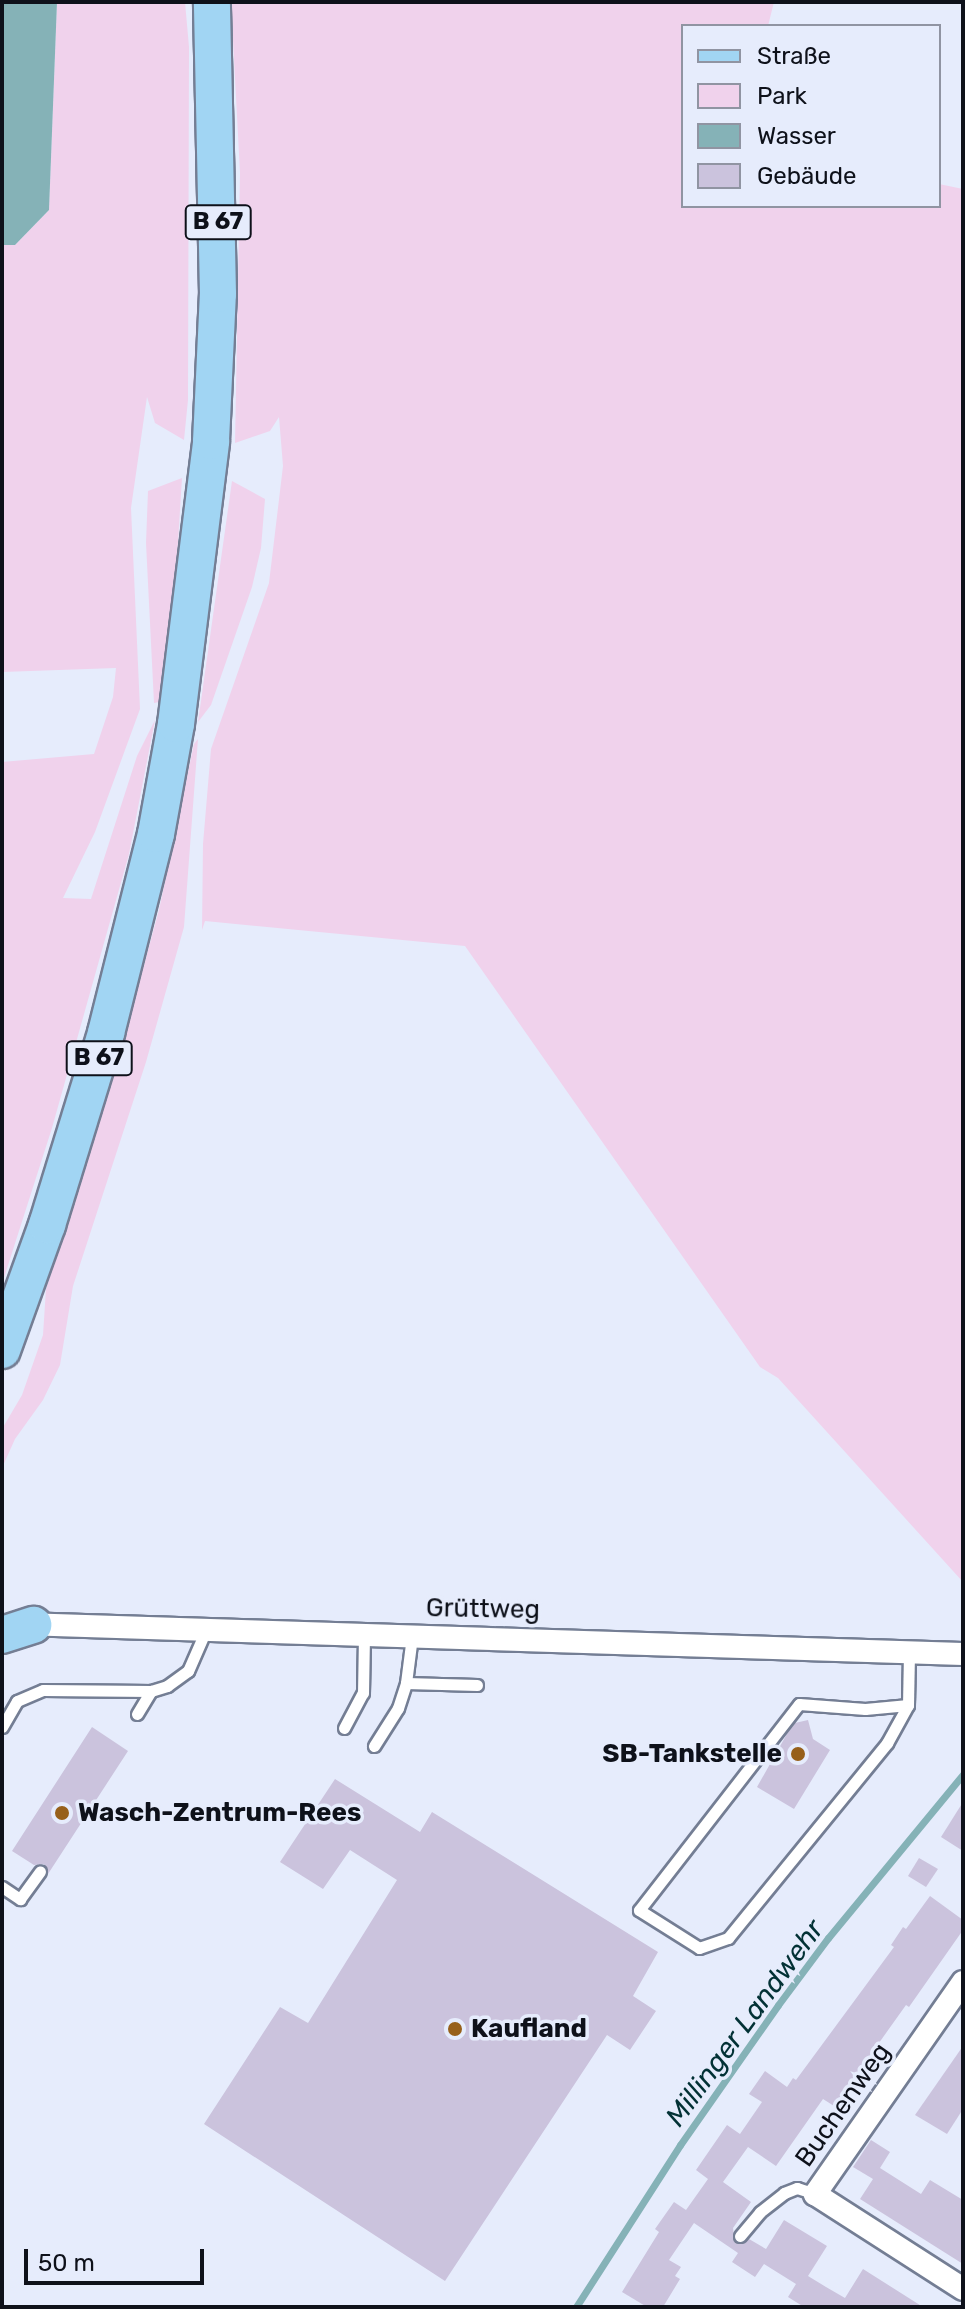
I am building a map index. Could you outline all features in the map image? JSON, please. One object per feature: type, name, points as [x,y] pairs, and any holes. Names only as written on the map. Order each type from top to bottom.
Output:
[{"type":"main road","name":"B 67","points":[[2,1350],[82,1115],[131,939],[176,724],[209,479],[211,441],[218,294],[212,2]]},
{"type":"street","name":"Grüttweg","points":[[12,1627],[963,1654]]},
{"type":"street","name":"Buchenweg","points":[[963,1982],[815,2194],[963,2289]]},
{"type":"lane","points":[[2,1727],[17,1701],[43,1690],[151,1691],[167,1686],[188,1671],[205,1632]]},
{"type":"lane","points":[[344,1728],[363,1693],[364,1635]]},
{"type":"lane","points":[[374,1746],[388,1728],[406,1683],[412,1636]]},
{"type":"lane","points":[[908,1705],[865,1709],[799,1704],[639,1910],[699,1948],[728,1938],[887,1743],[908,1705],[909,1651]]},
{"type":"lane","points":[[406,1683],[477,1685]]},
{"type":"lane","points":[[137,1714],[151,1691]]},
{"type":"lane","points":[[2,1887],[20,1899],[40,1871]]},
{"type":"lane","points":[[740,2236],[760,2212],[784,2193],[797,2188],[815,2194]]},
{"type":"green space","points":[[57,2],[185,2],[189,47],[188,400],[184,440],[155,423],[147,397],[131,508],[140,709],[95,832],[63,898],[91,899],[137,756],[155,720],[129,854],[52,1128],[2,1284],[2,762],[94,754],[113,697],[116,668],[2,672],[2,245],[15,245],[49,210]]},
{"type":"green space","points":[[231,2],[774,2],[768,24],[681,24],[681,208],[941,208],[941,184],[963,189],[963,1582],[778,1378],[760,1367],[465,946],[205,921],[202,930],[203,844],[211,749],[269,583],[283,466],[279,417],[270,431],[235,443],[240,173]]},
{"type":"green space","points":[[182,478],[176,574],[159,702],[154,703],[146,543],[148,491]]},
{"type":"green space","points":[[232,481],[265,499],[261,548],[252,587],[211,705],[198,722]]},
{"type":"green space","points":[[198,739],[184,927],[146,1062],[73,1286],[60,1365],[43,1400],[15,1439],[2,1468],[2,1429],[22,1395],[43,1335],[46,1289],[119,1057],[159,910],[194,744]]},
{"type":"water","points":[[2,2],[57,2],[49,210],[15,245],[2,245]]},
{"type":"building","points":[[808,1720],[813,1739],[830,1750],[794,1809],[757,1787],[788,1732],[795,1723]]},
{"type":"building","name":"Wasch-Zentrum-Rees","points":[[92,1727],[128,1751],[48,1874],[44,1864],[34,1865],[12,1851]]},
{"type":"building","name":"Kaufland","points":[[335,1779],[420,1832],[432,1812],[658,1952],[633,1996],[656,2011],[630,2050],[607,2035],[445,2281],[204,2124],[280,2007],[308,2023],[397,1880],[350,1850],[323,1889],[280,1862]]},
{"type":"building","points":[[963,1802],[963,1851],[941,1837]]},
{"type":"building","points":[[919,1858],[938,1869],[926,1887],[908,1876]]},
{"type":"building","points":[[930,1896],[963,1920],[963,1930],[909,2007],[906,2005],[834,2106],[823,2099],[776,2166],[748,2147],[723,2182],[751,2202],[733,2228],[735,2243],[742,2244],[749,2239],[766,2249],[784,2220],[827,2246],[808,2276],[845,2298],[863,2269],[923,2307],[804,2307],[788,2297],[796,2284],[764,2264],[755,2277],[732,2262],[738,2253],[694,2223],[669,2260],[681,2267],[675,2276],[680,2279],[663,2307],[647,2307],[622,2292],[659,2232],[655,2229],[674,2202],[686,2210],[708,2179],[696,2170],[727,2125],[740,2134],[762,2102],[749,2094],[765,2071],[787,2087],[793,2078],[796,2080],[894,1947],[891,1945],[903,1927],[906,1929]]},
{"type":"building","points":[[963,2046],[963,2109],[947,2134],[915,2115]]},
{"type":"building","points":[[871,2140],[890,2152],[880,2168],[921,2194],[930,2180],[963,2200],[963,2264],[860,2199],[873,2179],[853,2167]]},
{"type":"waterway","name":"Millinger Landwehr","points":[[576,2307],[680,2145],[778,2005],[828,1938],[963,1774]]},
{"type":"place","name":"SB-Tankstelle","points":[[798,1754]]},
{"type":"place","name":"Wasch-Zentrum-Rees","points":[[62,1813]]},
{"type":"place","name":"Kaufland","points":[[455,2029]]}]
